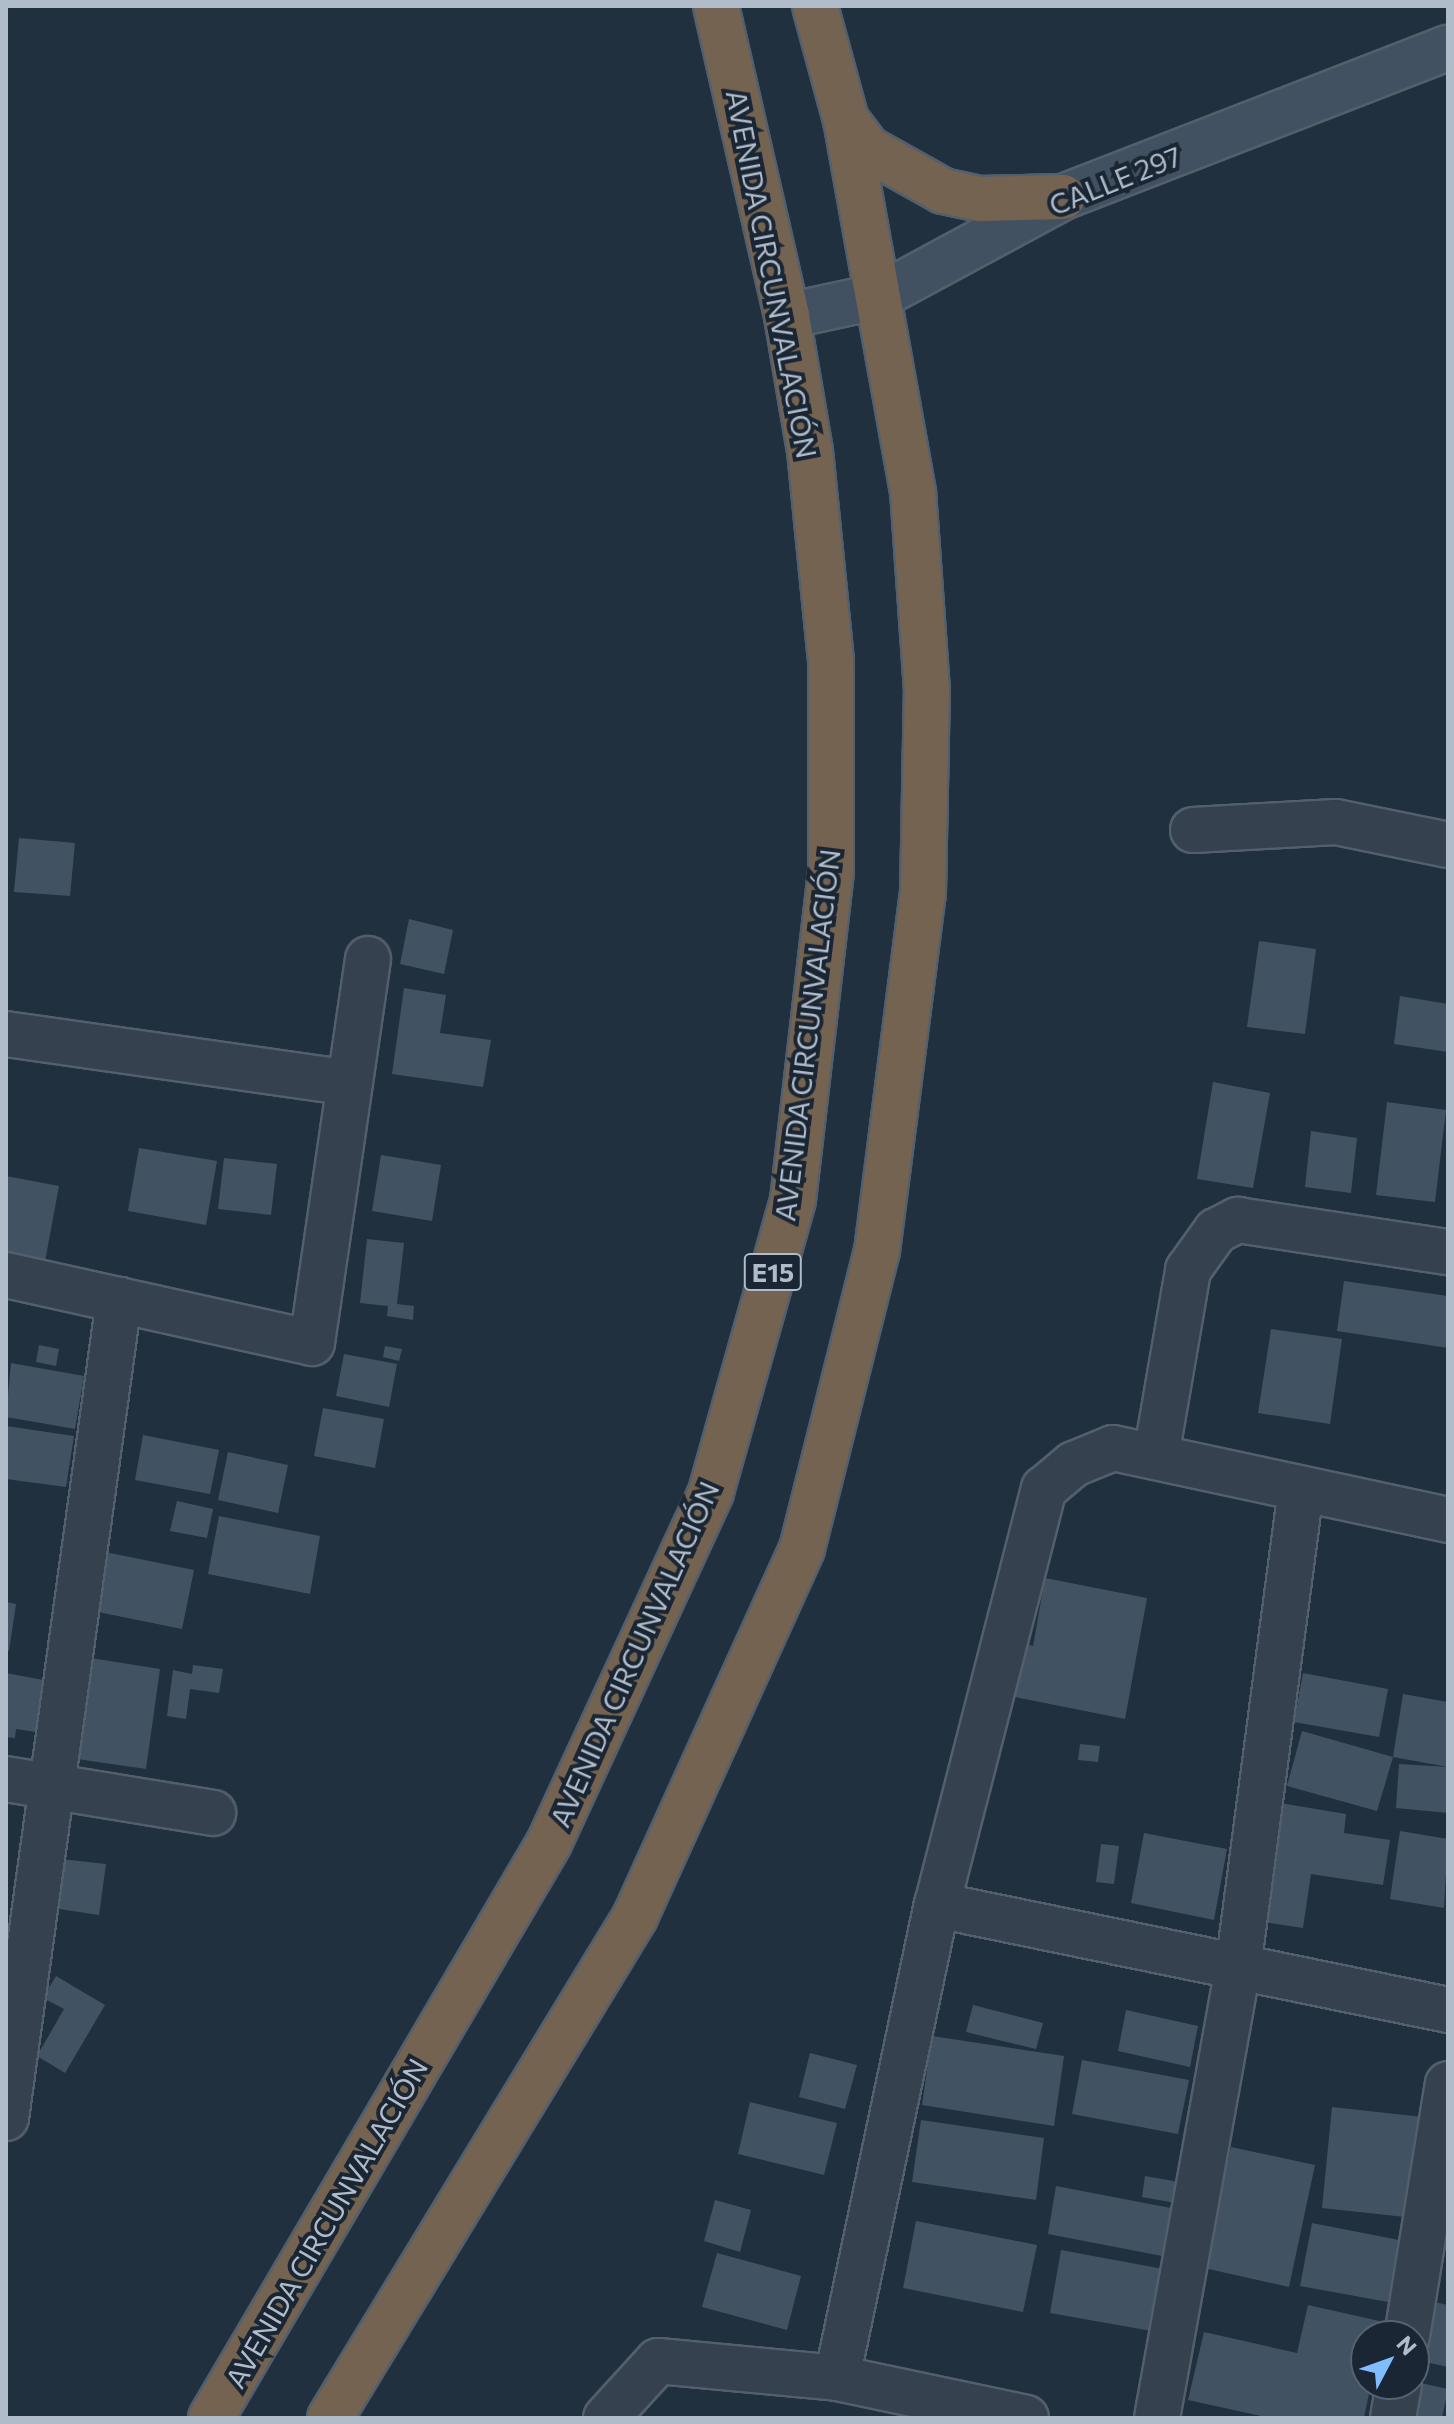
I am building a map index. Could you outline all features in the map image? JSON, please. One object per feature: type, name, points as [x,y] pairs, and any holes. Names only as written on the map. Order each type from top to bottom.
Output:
[{"type":"highway","name":"AVENIDA CIRCUNVALACIÓN","points":[[211,2418],[549,1843],[711,1492],[793,1200],[831,870],[831,661],[810,451],[787,316],[716,6]]},
{"type":"highway","points":[[330,2418],[635,1917],[802,1549],[877,1251],[923,894],[927,691],[914,507],[880,296],[846,120],[815,6]]},
{"type":"highway","points":[[846,120],[868,149],[943,191],[980,199],[1063,197]]},
{"type":"street","name":"CALLE 297","points":[[787,316],[880,296],[1063,197],[1448,48]]},
{"type":"street","points":[[1193,830],[1336,822],[1448,845]]},
{"type":"street","points":[[6,1275],[312,1343],[368,959]]},
{"type":"street","points":[[6,1034],[350,1083]]},
{"type":"street","points":[[1156,1456],[1188,1270],[1216,1231],[1238,1220],[1448,1252]]},
{"type":"street","points":[[6,2118],[119,1300]]},
{"type":"street","points":[[837,2378],[937,1905],[1044,1489],[1074,1464],[1113,1448],[1448,1520]]},
{"type":"street","points":[[1157,2418],[1238,1968],[1301,1489]]},
{"type":"street","points":[[6,1779],[213,1813]]},
{"type":"street","points":[[937,1905],[1448,2010]]},
{"type":"street","points":[[1410,2320],[1448,2084]]},
{"type":"street","points":[[606,2418],[658,2361],[837,2378],[1026,2418]]},
{"type":"building","points":[[19,838],[75,843],[70,896],[14,892]]},
{"type":"building","points":[[409,919],[453,930],[444,974],[400,964]]},
{"type":"building","points":[[1259,941],[1316,949],[1305,1034],[1247,1027]]},
{"type":"building","points":[[404,988],[446,995],[440,1033],[491,1040],[483,1087],[392,1074]]},
{"type":"building","points":[[1400,996],[1448,1004],[1448,1052],[1394,1044]]},
{"type":"building","points":[[1213,1082],[1270,1093],[1253,1188],[1197,1179]]},
{"type":"building","points":[[1387,1102],[1446,1110],[1435,1202],[1376,1195]]},
{"type":"building","points":[[1311,1131],[1357,1138],[1351,1193],[1305,1187]]},
{"type":"building","points":[[139,1148],[217,1161],[206,1225],[128,1211]]},
{"type":"building","points":[[381,1155],[441,1165],[432,1221],[372,1211]]},
{"type":"building","points":[[224,1158],[277,1164],[271,1215],[218,1209]]},
{"type":"building","points":[[6,1176],[59,1186],[44,1267],[6,1260]]},
{"type":"building","points":[[367,1239],[404,1243],[397,1304],[414,1306],[413,1320],[387,1316],[388,1306],[360,1303]]},
{"type":"building","points":[[1344,1281],[1448,1296],[1448,1348],[1337,1331]]},
{"type":"building","points":[[1271,1329],[1342,1339],[1330,1424],[1258,1413]]},
{"type":"building","points":[[39,1345],[59,1349],[56,1366],[36,1362]]},
{"type":"building","points":[[385,1346],[402,1349],[399,1361],[383,1357]]},
{"type":"building","points":[[344,1354],[397,1364],[389,1407],[336,1396]]},
{"type":"building","points":[[11,1363],[84,1376],[75,1429],[6,1417]]},
{"type":"building","points":[[323,1408],[384,1419],[375,1468],[314,1456]]},
{"type":"building","points":[[6,1426],[74,1436],[66,1487],[6,1479]]},
{"type":"building","points":[[143,1435],[219,1450],[210,1494],[135,1480]]},
{"type":"building","points":[[228,1452],[288,1465],[278,1513],[218,1500]]},
{"type":"building","points":[[177,1501],[213,1509],[207,1538],[170,1531]]},
{"type":"building","points":[[219,1516],[320,1536],[310,1594],[208,1574]]},
{"type":"building","points":[[105,1552],[194,1570],[182,1629],[93,1611]]},
{"type":"building","points":[[1045,1578],[1147,1598],[1125,1719],[1010,1696],[1020,1643],[1033,1646]]},
{"type":"building","points":[[6,1602],[16,1604],[9,1651],[6,1650]]},
{"type":"building","points":[[91,1658],[160,1669],[146,1769],[77,1759]]},
{"type":"building","points":[[193,1665],[223,1669],[219,1693],[190,1689],[186,1719],[167,1716],[173,1670],[192,1674]]},
{"type":"building","points":[[6,1673],[43,1680],[36,1732],[16,1729],[15,1738],[6,1737]]},
{"type":"building","points":[[1303,1673],[1388,1689],[1379,1737],[1294,1722]]},
{"type":"building","points":[[1403,1694],[1448,1702],[1448,1767],[1393,1757]]},
{"type":"building","points":[[1302,1731],[1393,1757],[1377,1811],[1287,1786]]},
{"type":"building","points":[[1080,1744],[1100,1746],[1098,1762],[1078,1760]]},
{"type":"building","points":[[1399,1764],[1448,1767],[1448,1813],[1396,1808]]},
{"type":"building","points":[[1280,1803],[1346,1814],[1344,1833],[1390,1840],[1383,1885],[1311,1874],[1303,1928],[1263,1922]]},
{"type":"building","points":[[1400,1831],[1448,1839],[1444,1908],[1390,1899]]},
{"type":"building","points":[[1144,1833],[1227,1849],[1214,1920],[1131,1903]]},
{"type":"building","points":[[1101,1844],[1119,1846],[1114,1884],[1096,1882]]},
{"type":"building","points":[[52,1858],[106,1864],[99,1915],[46,1907]]},
{"type":"building","points":[[56,1976],[105,2005],[65,2073],[37,2056],[64,2009],[43,1998]]},
{"type":"building","points":[[973,2005],[1043,2023],[1036,2049],[966,2032]]},
{"type":"building","points":[[1126,2010],[1198,2026],[1190,2067],[1118,2051]]},
{"type":"building","points":[[932,2036],[1064,2056],[1054,2126],[922,2105]]},
{"type":"building","points":[[810,2053],[857,2065],[845,2109],[799,2097]]},
{"type":"building","points":[[1082,2060],[1189,2080],[1178,2134],[1072,2114]]},
{"type":"building","points":[[750,2102],[837,2123],[824,2175],[738,2154]]},
{"type":"building","points":[[1332,2107],[1423,2117],[1414,2218],[1322,2208]]},
{"type":"building","points":[[921,2120],[1044,2138],[1036,2200],[912,2182]]},
{"type":"building","points":[[1231,2147],[1315,2165],[1289,2287],[1204,2268]]},
{"type":"building","points":[[1145,2176],[1185,2183],[1181,2204],[1142,2197]]},
{"type":"building","points":[[1056,2186],[1176,2209],[1167,2257],[1048,2234]]},
{"type":"building","points":[[715,2200],[751,2210],[740,2252],[704,2241]]},
{"type":"building","points":[[916,2221],[1037,2245],[1023,2312],[903,2288]]},
{"type":"building","points":[[1312,2223],[1399,2240],[1388,2302],[1300,2286]]},
{"type":"building","points":[[1061,2250],[1174,2271],[1163,2333],[1050,2313]]},
{"type":"building","points":[[717,2253],[801,2276],[787,2330],[702,2307]]},
{"type":"building","points":[[1429,2301],[1448,2305],[1448,2367],[1430,2363],[1430,2320],[1425,2320]]},
{"type":"building","points":[[1308,2305],[1375,2320],[1350,2320],[1350,2400],[1368,2400],[1364,2418],[1270,2418],[1188,2400],[1204,2332],[1297,2353]]},
{"type":"building","points":[[1430,2385],[1448,2389],[1442,2418],[1409,2418],[1412,2400],[1430,2400]]}]
